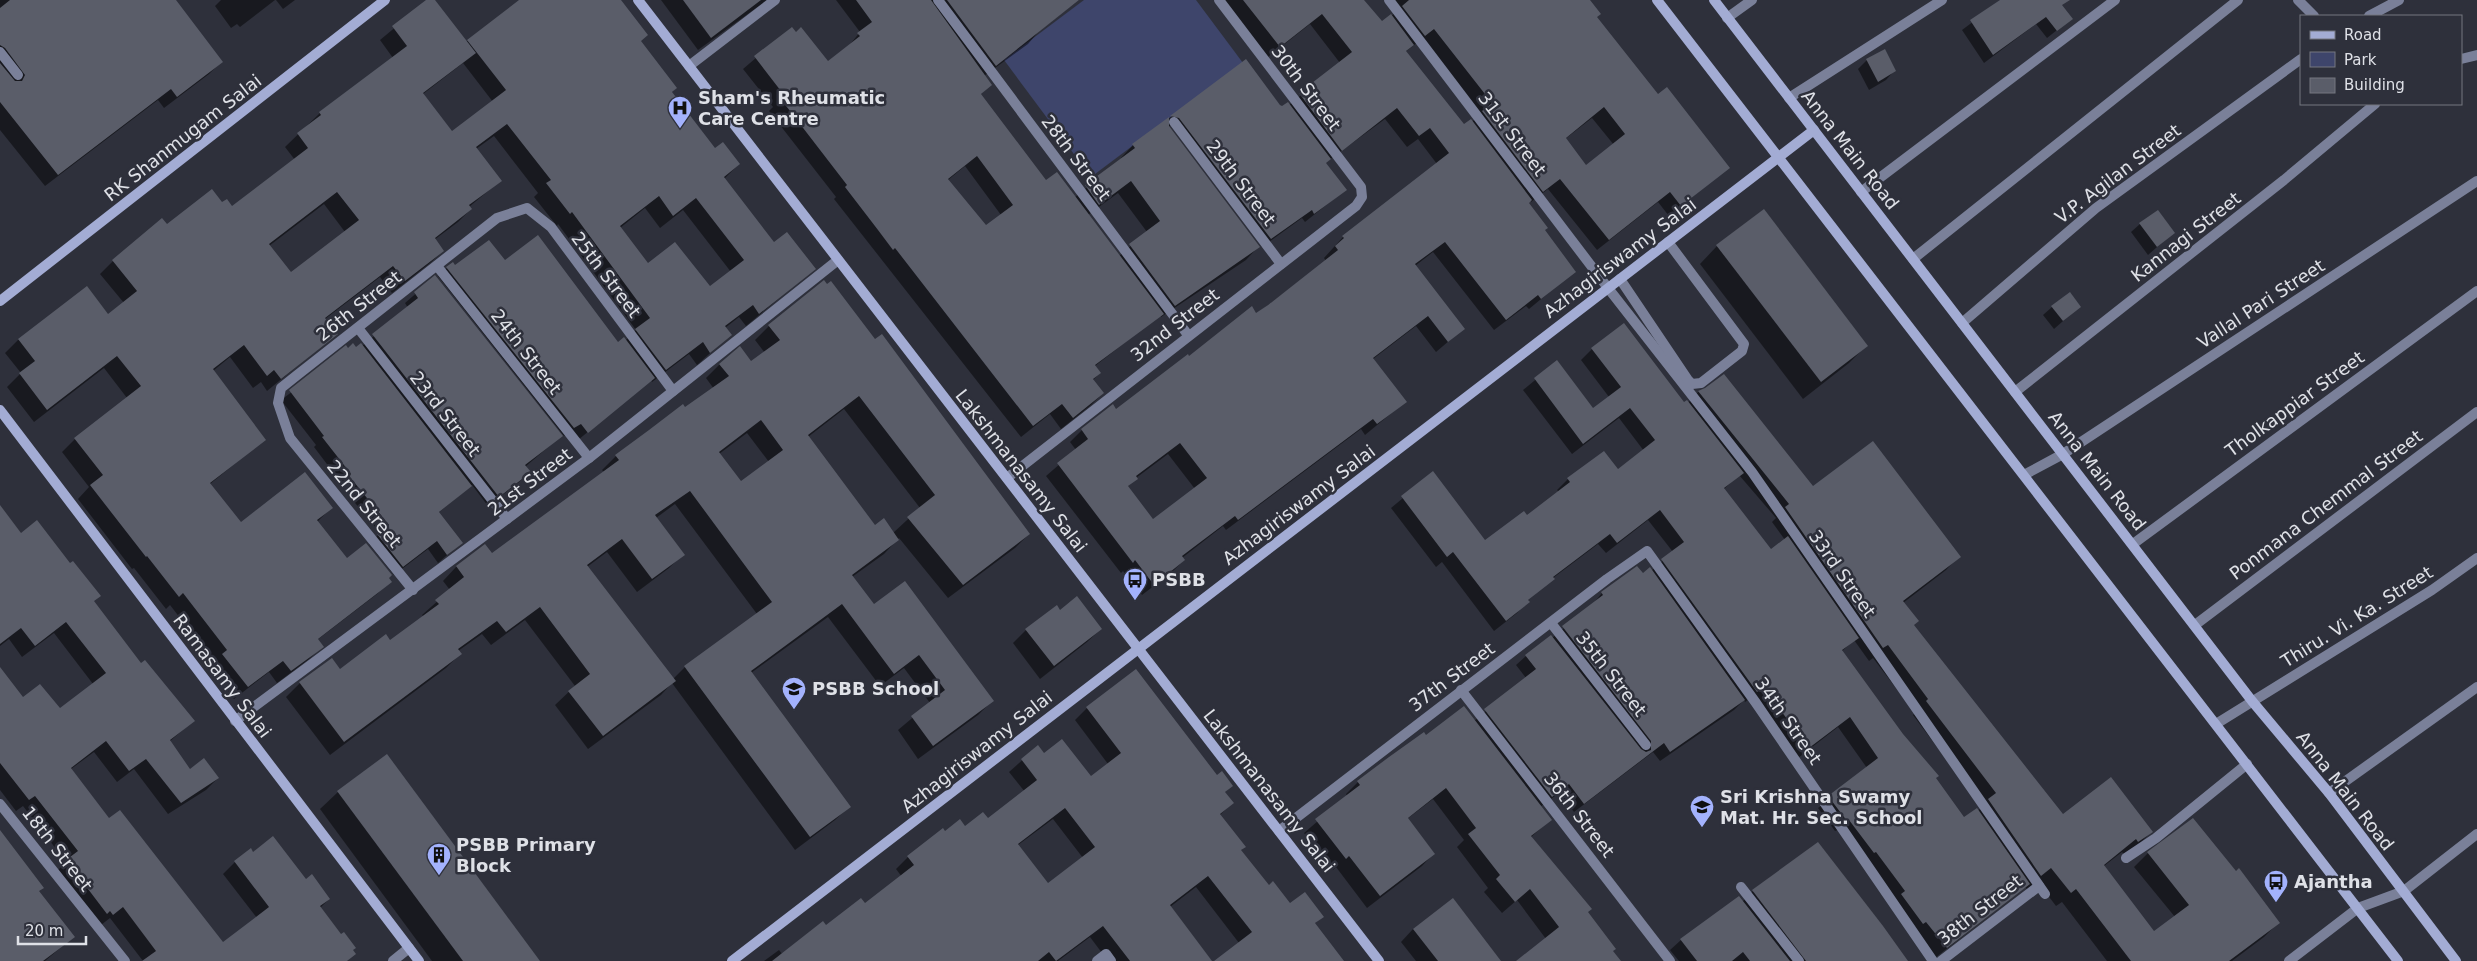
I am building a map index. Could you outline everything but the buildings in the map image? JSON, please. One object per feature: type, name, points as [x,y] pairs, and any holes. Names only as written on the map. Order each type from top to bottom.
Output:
[{"type":"street","name":"RK Shanmugam Salai","points":[[0,301],[385,0]]},
{"type":"street","name":"Lakshmanasamy Salai","points":[[638,0],[1379,961]]},
{"type":"street","points":[[689,66],[775,0]]},
{"type":"street","name":"28th Street","points":[[938,0],[1188,335]]},
{"type":"street","name":"30th Street","points":[[1219,0],[1361,186],[1362,197]]},
{"type":"street","name":"31st Street","points":[[1389,0],[1608,288]]},
{"type":"street","points":[[1657,0],[2398,961]]},
{"type":"street","name":"Anna Main Road","points":[[1714,0],[2252,700],[2329,793],[2456,961]]},
{"type":"street","points":[[1727,18],[1752,0]]},
{"type":"street","points":[[1789,98],[1942,0]]},
{"type":"street","points":[[1861,192],[2115,0]]},
{"type":"street","points":[[1913,260],[2238,0]]},
{"type":"street","points":[[2298,0],[2313,15]]},
{"type":"street","points":[[2371,15],[2399,0]]},
{"type":"street","points":[[0,52],[18,75]]},
{"type":"street","points":[[2462,58],[2477,55]]},
{"type":"street","name":"V.P. Agilan Street","points":[[1962,322],[2096,208],[2300,60]]},
{"type":"street","name":"Kannagi Street","points":[[2015,392],[2284,180],[2374,105]]},
{"type":"street","name":"29th Street","points":[[1174,122],[1281,264]]},
{"type":"street","name":"Azhagiriswamy Salai","points":[[732,961],[1814,130]]},
{"type":"street","name":"Vallal Pari Street","points":[[2024,475],[2063,454],[2477,181]]},
{"type":"street","name":"32nd Street","points":[[1007,478],[1188,335],[1356,206],[1362,197]]},
{"type":"street","name":"25th Street","points":[[497,218],[527,208],[551,227],[673,391]]},
{"type":"street","name":"26th Street","points":[[290,438],[278,403],[281,388],[497,218]]},
{"type":"street","points":[[1620,279],[1688,380],[1692,384],[1702,382],[1742,351],[1744,344],[1668,242]]},
{"type":"street","name":"21st Street","points":[[235,722],[589,458],[838,260]]},
{"type":"street","name":"24th Street","points":[[437,266],[589,458]]},
{"type":"street","name":"33rd Street","points":[[1608,288],[1752,472],[2042,890]]},
{"type":"street","name":"Tholkappiar Street","points":[[2133,544],[2477,291]]},
{"type":"street","name":"23rd Street","points":[[358,328],[507,519]]},
{"type":"street","name":"Ramasamy Salai","points":[[0,410],[235,722],[419,961]]},
{"type":"street","name":"Ponmana Chemmal Street","points":[[2195,625],[2477,412]]},
{"type":"street","name":"22nd Street","points":[[290,438],[413,590]]},
{"type":"street","name":"37th Street","points":[[1279,831],[1461,690],[1647,551]]},
{"type":"street","name":"34th Street","points":[[1647,551],[1756,703],[1933,961]]},
{"type":"street","name":"Thiru. Vi. Ka. Street","points":[[2216,724],[2432,590],[2477,558]]},
{"type":"street","name":"35th Street","points":[[1551,623],[1646,745]]},
{"type":"street","points":[[2329,793],[2477,688]]},
{"type":"street","name":"36th Street","points":[[1461,690],[1670,961]]},
{"type":"street","points":[[2126,858],[2156,838],[2246,764]]},
{"type":"street","name":"18th Street","points":[[0,804],[125,961]]},
{"type":"street","points":[[2289,961],[2358,908],[2404,892],[2477,834]]},
{"type":"street","points":[[1741,887],[1799,961]]},
{"type":"street","name":"38th Street","points":[[1941,961],[2042,890]]},
{"type":"street","points":[[393,961],[410,948]]},
{"type":"street","points":[[1097,961],[1109,958]]},
{"type":"green space","points":[[1084,0],[1196,0],[1243,63],[1091,177],[1004,60]]},
{"type":"place","name":"Sham's Rheumatic Care Centre","points":[[680,129]]},
{"type":"place","name":"PSBB","points":[[1135,601]]},
{"type":"place","name":"PSBB School","points":[[794,710]]},
{"type":"place","name":"Sri Krishna Swamy Mat. Hr. Sec. School","points":[[1702,828]]},
{"type":"place","name":"PSBB Primary Block","points":[[439,876]]},
{"type":"place","name":"Ajantha","points":[[2276,903]]}]
